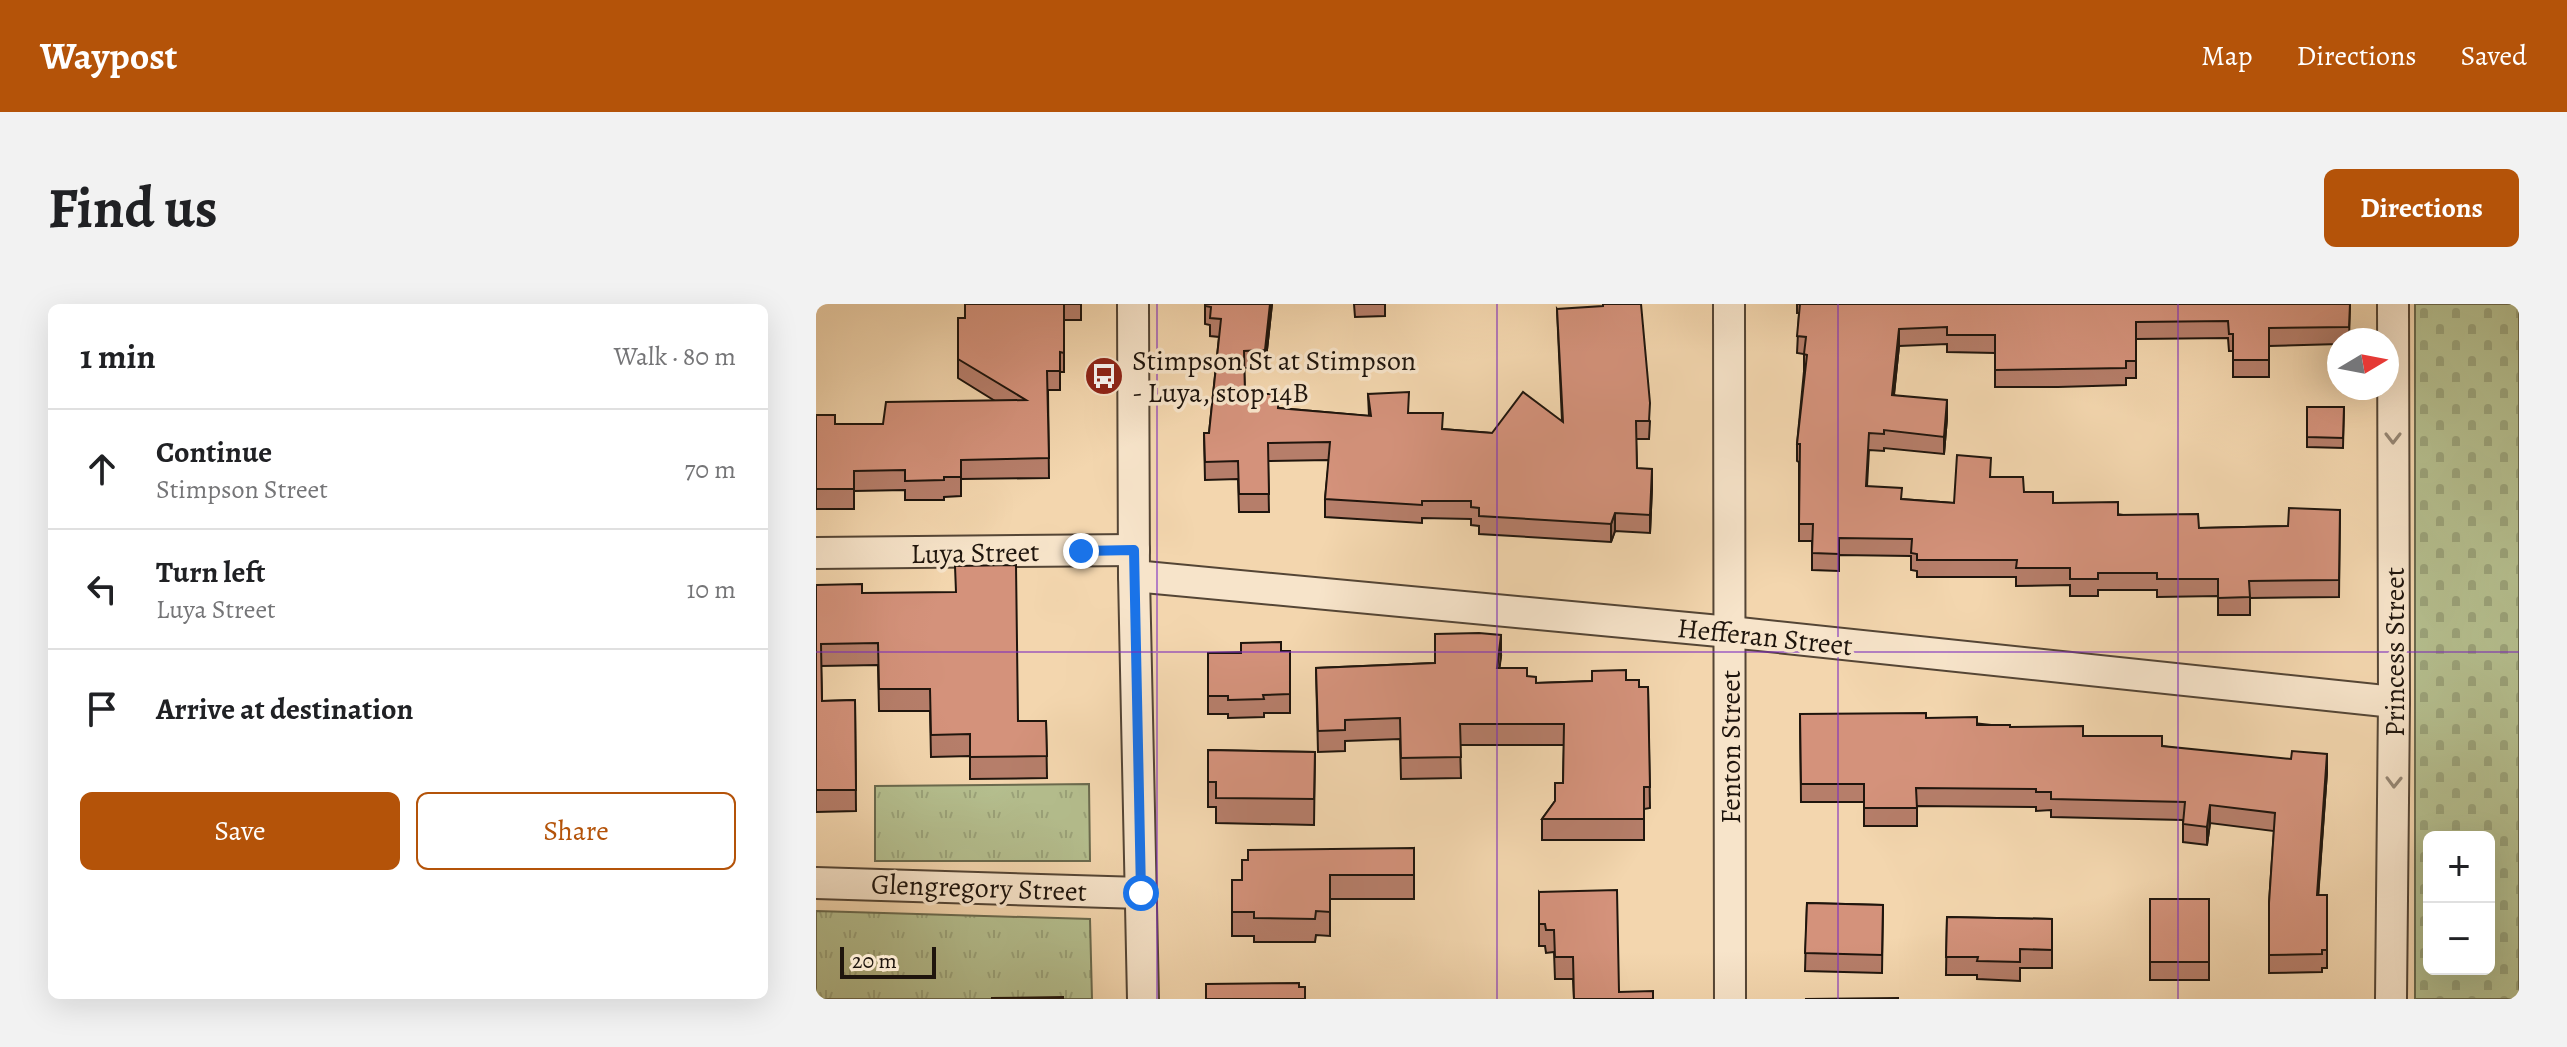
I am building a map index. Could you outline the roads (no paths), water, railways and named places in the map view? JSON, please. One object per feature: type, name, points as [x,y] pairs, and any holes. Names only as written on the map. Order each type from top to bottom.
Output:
[{"type":"street","points":[[1133,304],[1134,563],[1143,999]]},
{"type":"street","name":"Fenton Street","points":[[1729,304],[1730,999]]},
{"type":"street","name":"Princess Street","points":[[2391,999],[2393,304]]},
{"type":"street","name":"Luya Street","points":[[816,553],[1134,563]]},
{"type":"street","name":"Hefferan Street","points":[[1134,563],[1730,632],[2394,702]]},
{"type":"street","name":"Glengregory Street","points":[[816,883],[1141,893]]},
{"type":"place","name":"Stimpson St at Stimpson - Luya, stop 14B","points":[[1104,376]]}]
